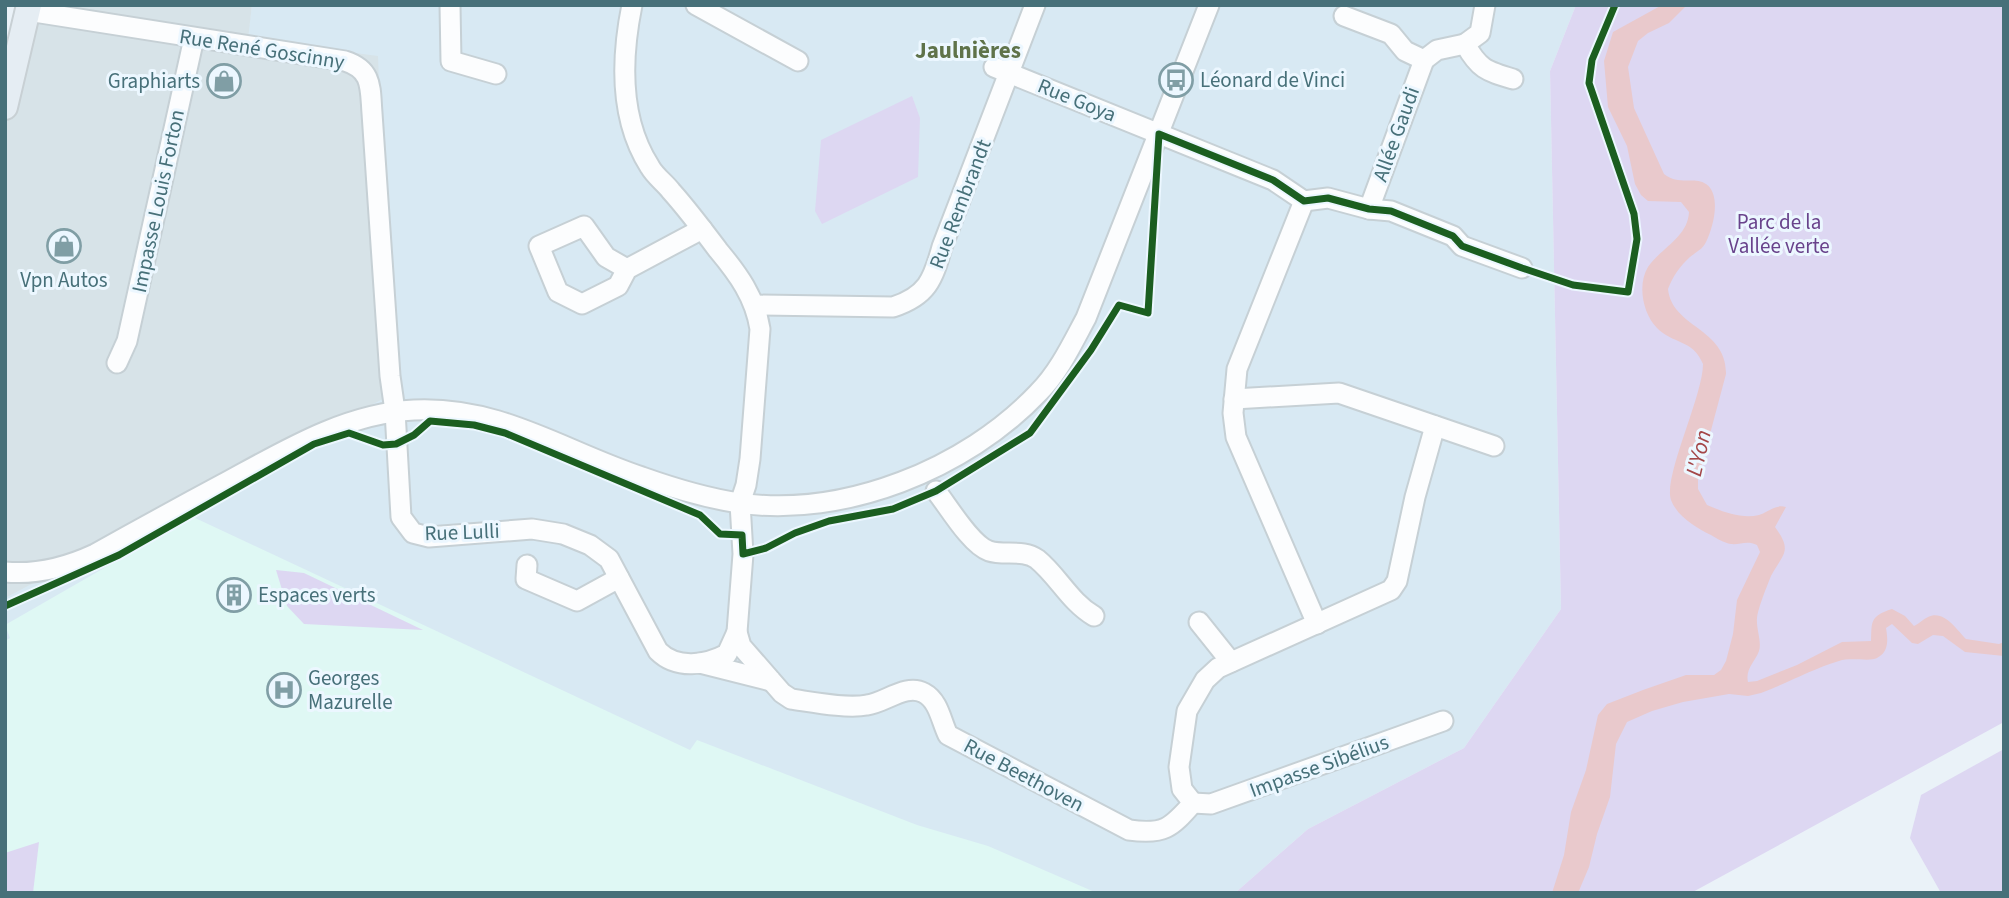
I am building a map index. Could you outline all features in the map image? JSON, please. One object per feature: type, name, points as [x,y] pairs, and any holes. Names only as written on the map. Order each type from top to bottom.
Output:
[{"type":"main road","points":[[5,107],[28,8]]},
{"type":"street","points":[[450,5],[451,61],[496,74]]},
{"type":"street","points":[[632,5],[627,32],[625,74],[632,126],[639,148],[651,170],[669,188],[736,272],[755,305],[760,329],[750,459],[740,503],[743,554],[737,632],[727,654],[699,663]]},
{"type":"street","points":[[696,5],[798,61]]},
{"type":"street","name":"Rue Rembrandt","points":[[755,305],[893,307],[908,302],[928,285],[935,273],[1002,70],[1035,5]]},
{"type":"street","points":[[9,574],[55,569],[85,559],[287,449],[358,420],[395,411],[447,410],[489,417],[638,476],[740,503],[797,506],[846,499],[887,488],[924,473],[999,427],[1039,393],[1063,361],[1086,318],[1209,5]]},
{"type":"street","points":[[1344,16],[1391,34],[1405,51],[1424,60],[1437,50],[1465,44],[1480,33],[1485,5]]},
{"type":"street","name":"Rue René Goscinny","points":[[28,8],[194,38],[345,61],[363,70],[369,83],[372,113],[390,376],[395,411]]},
{"type":"street","name":"Impasse Louis Forton","points":[[117,363],[127,341],[194,38]]},
{"type":"street","points":[[1465,44],[1476,63],[1484,70],[1513,79]]},
{"type":"street","name":"Allée Gaudi","points":[[1369,209],[1424,60]]},
{"type":"street","name":"Rue Goya","points":[[1002,70],[1273,180],[1304,201]]},
{"type":"street","points":[[1317,624],[1236,438],[1233,413],[1237,369],[1304,201],[1328,198],[1391,212],[1453,236],[1462,246],[1522,268]]},
{"type":"street","points":[[627,270],[606,257],[584,226],[539,246],[558,292],[582,304],[618,286],[627,270],[702,229]]},
{"type":"street","points":[[1234,399],[1339,393],[1494,446]]},
{"type":"street","name":"Rue Lulli","points":[[395,411],[400,508],[404,524],[412,533],[429,537],[532,529],[563,534],[590,545],[608,559],[665,659],[675,663],[699,663],[771,681]]},
{"type":"street","points":[[1194,803],[1182,789],[1179,767],[1187,711],[1205,680],[1218,668],[1387,593],[1397,581],[1414,500],[1435,426]]},
{"type":"street","points":[[936,491],[977,544],[989,551],[1024,554],[1036,559],[1083,609],[1094,616]]},
{"type":"street","points":[[527,565],[526,579],[577,601],[619,578]]},
{"type":"street","points":[[1199,622],[1231,662]]},
{"type":"street","name":"Rue Beethoven","points":[[737,632],[741,646],[782,693],[791,699],[856,706],[876,703],[903,692],[923,692],[936,705],[947,735],[1129,830],[1154,831],[1173,826],[1194,803]]},
{"type":"street","name":"Impasse Sibélius","points":[[1194,803],[1211,804],[1443,721]]},
{"type":"shaded area","points":[[15,5],[252,5],[248,39],[378,56],[390,376],[394,393],[5,598],[5,51]]},
{"type":"shaded area","points":[[252,5],[1576,5],[1550,71],[1561,609],[1464,748],[1308,829],[1235,893],[5,893],[5,598],[247,39]]},
{"type":"shaded area","name":"Georges Mazurelle","points":[[193,517],[690,750],[697,740],[917,825],[988,846],[1097,893],[5,893],[5,641],[10,638],[5,625]]},
{"type":"green space","name":"Parc de la Vallée verte","points":[[1576,5],[2004,5],[2004,722],[1691,893],[1235,893],[1308,829],[1464,748],[1561,609],[1550,71]]},
{"type":"green space","points":[[912,96],[920,118],[918,177],[822,224],[815,211],[821,140]]},
{"type":"green space","points":[[276,570],[304,573],[423,630],[304,624],[287,606]]},
{"type":"green space","points":[[2004,749],[2004,893],[1941,893],[1910,838],[1921,795]]},
{"type":"green space","points":[[39,842],[33,893],[5,893],[5,853]]},
{"type":"water","name":"L'Yon","points":[[1662,5],[1687,5],[1669,23],[1638,41],[1628,67],[1634,108],[1664,174],[1670,178],[1706,184],[1714,196],[1715,212],[1706,242],[1680,268],[1668,289],[1679,312],[1709,337],[1724,359],[1726,374],[1698,479],[1698,489],[1707,505],[1733,514],[1753,516],[1775,507],[1786,507],[1775,527],[1784,542],[1784,552],[1771,576],[1759,609],[1757,622],[1760,647],[1749,669],[1748,682],[1797,665],[1842,642],[1871,641],[1873,621],[1879,614],[1892,609],[1905,616],[1914,626],[1934,615],[1945,618],[1966,639],[1999,644],[2004,642],[2004,656],[1965,652],[1943,636],[1933,635],[1918,644],[1912,643],[1892,624],[1886,628],[1886,649],[1877,658],[1839,661],[1761,693],[1748,696],[1729,694],[1683,702],[1627,722],[1616,744],[1610,797],[1589,867],[1578,893],[1552,893],[1564,855],[1571,812],[1586,770],[1598,715],[1607,704],[1643,690],[1686,675],[1714,675],[1721,670],[1733,634],[1737,600],[1760,552],[1757,545],[1728,543],[1699,529],[1682,516],[1671,500],[1673,474],[1697,396],[1703,364],[1694,350],[1657,328],[1648,315],[1642,291],[1648,267],[1679,235],[1689,212],[1681,202],[1648,201],[1641,195],[1635,184],[1627,146],[1608,107],[1604,61],[1613,32]]},
{"type":"cycle path","points":[[5,606],[119,555],[314,444],[349,433],[383,445],[396,444],[414,435],[430,421],[474,425],[505,433],[700,515],[720,534],[742,535],[743,554],[766,548],[795,533],[829,521],[893,509],[936,491],[1030,433],[1091,350],[1119,305],[1148,313],[1159,134],[1273,180],[1304,201],[1328,198],[1369,209],[1391,211],[1453,236],[1462,246],[1522,268],[1573,285],[1628,292],[1637,239],[1634,214],[1589,83],[1592,60],[1615,5]]},
{"type":"place","name":"Léonard de Vinci","points":[[1176,80]]},
{"type":"place","name":"Graphiarts","points":[[224,81]]},
{"type":"place","name":"Vpn Autos","points":[[64,246]]},
{"type":"place","name":"Espaces verts","points":[[234,595]]},
{"type":"place","name":"Georges Mazurelle","points":[[284,690]]},
{"type":"district","name":"Jaulnières","points":[[968,50]]}]
